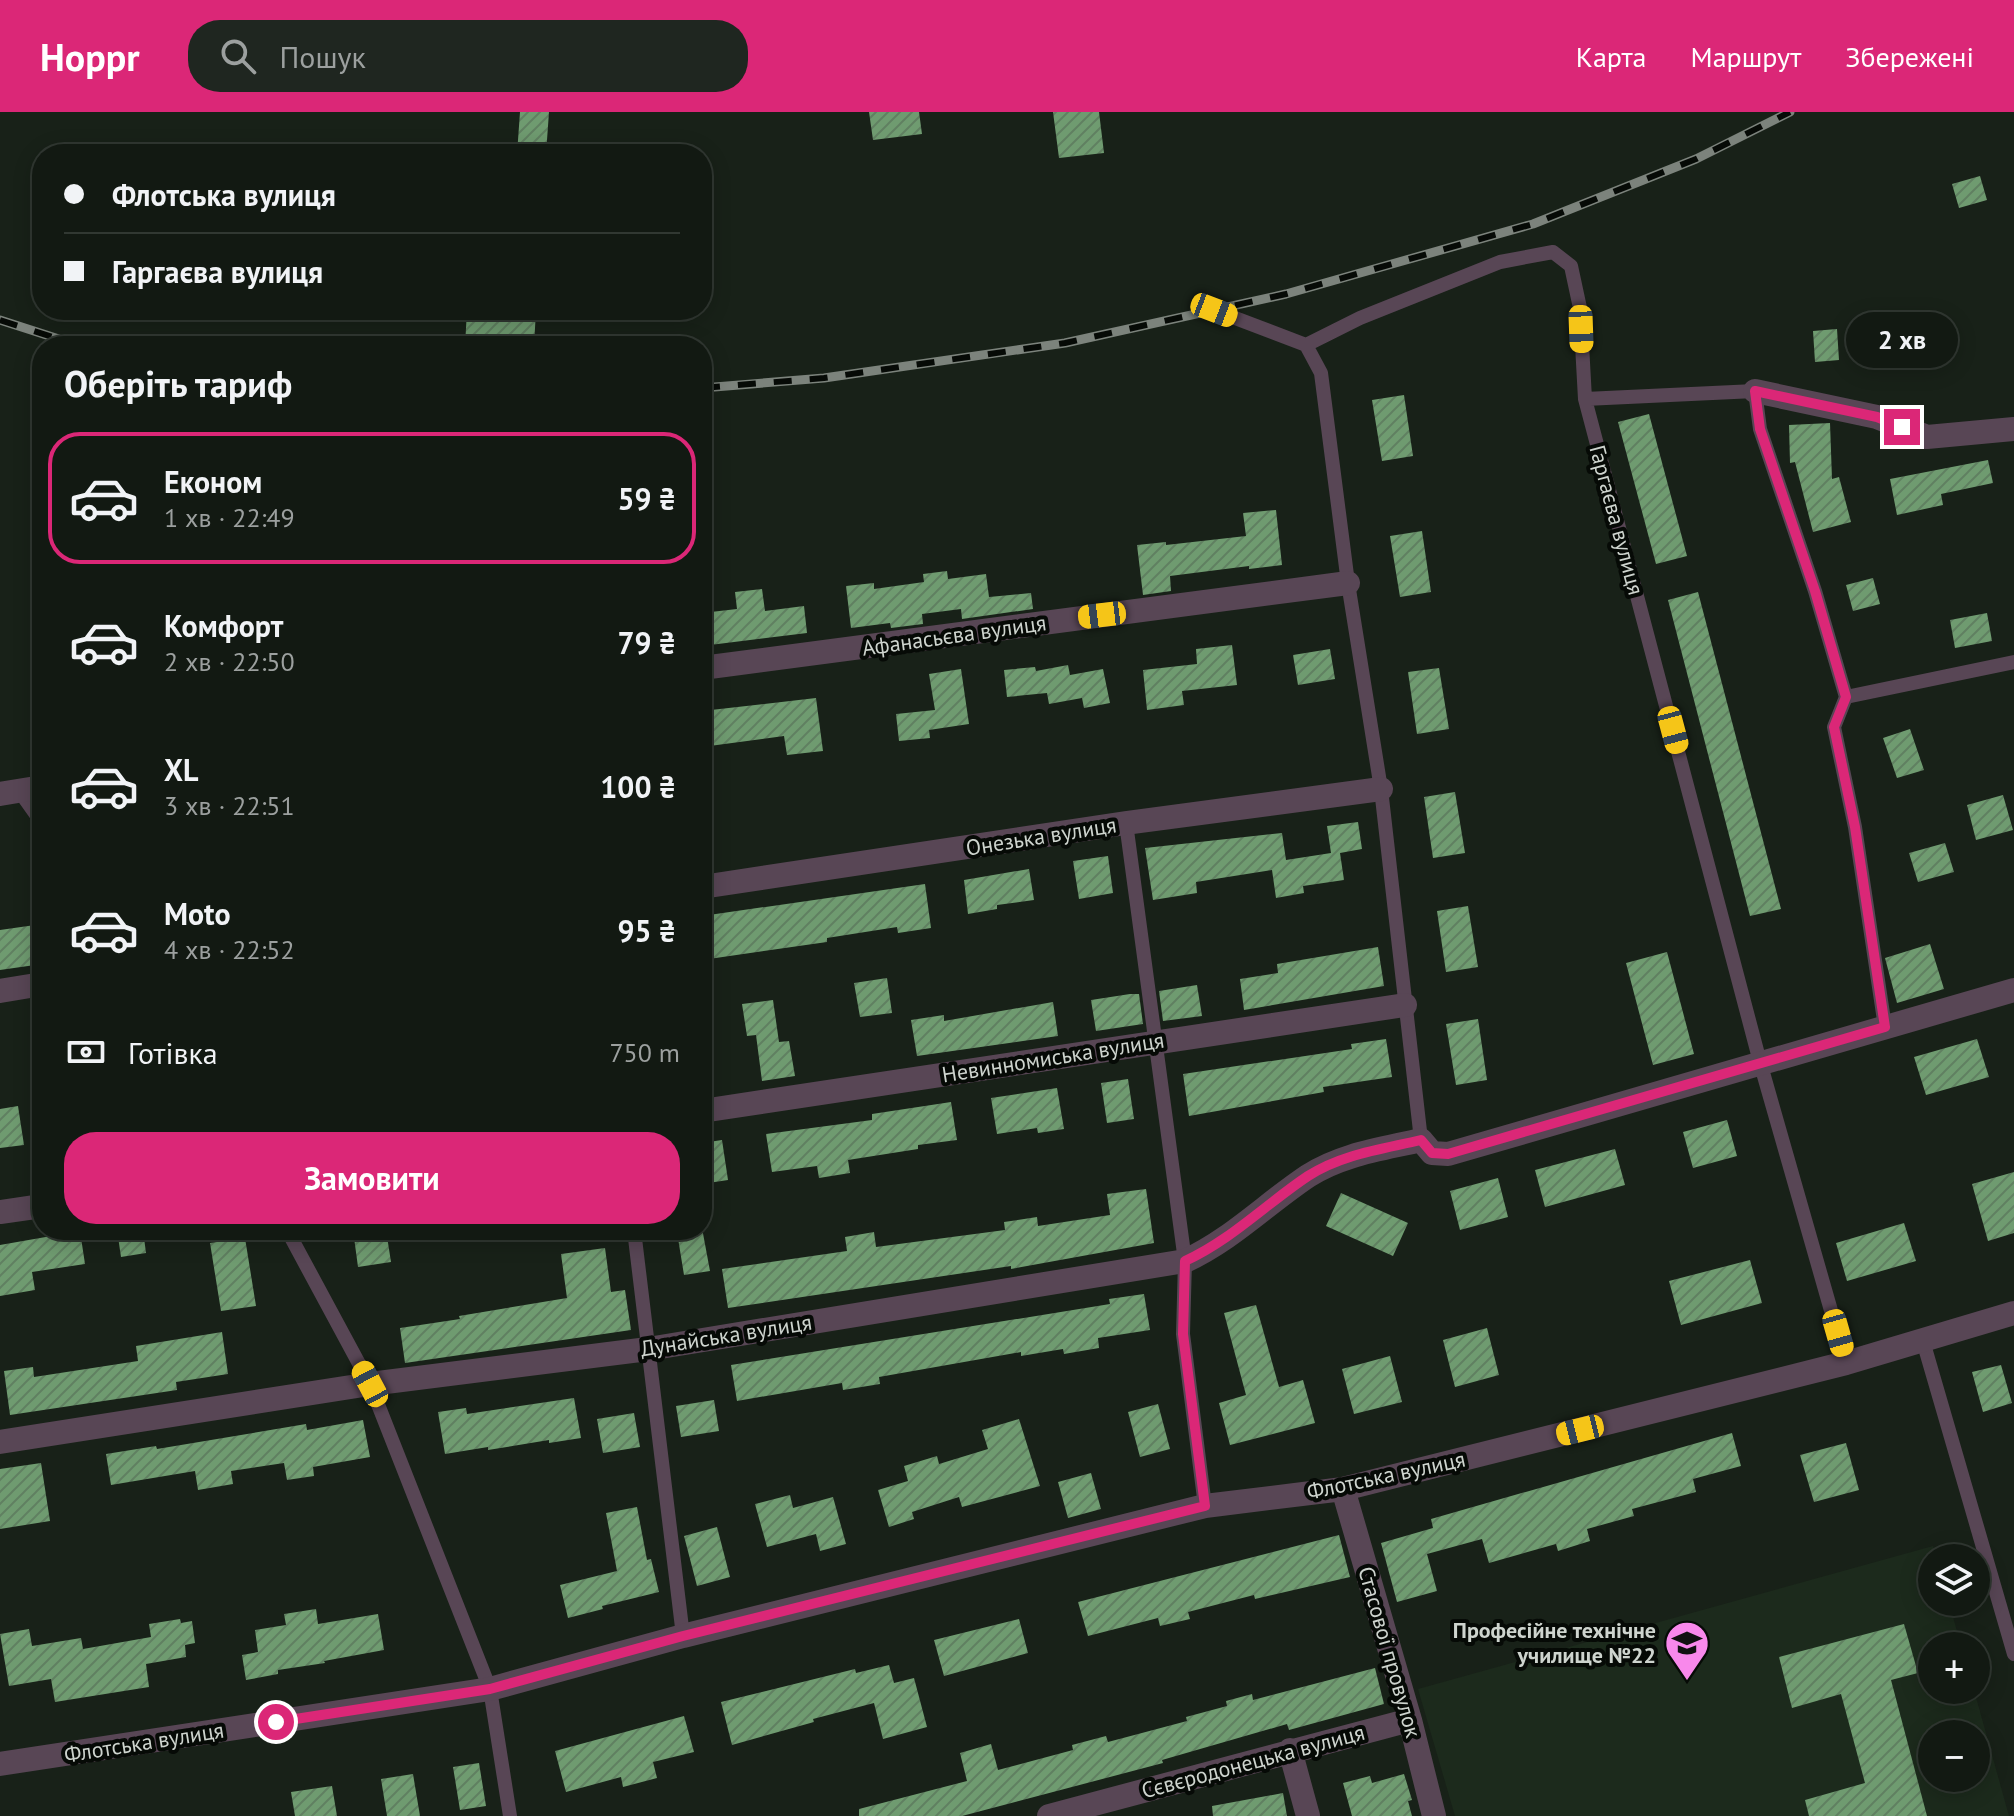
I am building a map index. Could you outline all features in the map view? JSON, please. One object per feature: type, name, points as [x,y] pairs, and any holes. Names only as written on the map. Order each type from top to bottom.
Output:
[{"type":"street","points":[[1755,391],[1877,417],[1927,437],[2014,429]]},
{"type":"street","name":"Афанасьєва вулиця","points":[[712,667],[1348,583]]},
{"type":"street","name":"Онезька вулиця","points":[[712,885],[1126,823],[1381,789]]},
{"type":"street","points":[[0,991],[32,986]]},
{"type":"street","points":[[1421,1140],[1432,1153],[1448,1154],[2014,990]]},
{"type":"street","name":"Невинномиська вулиця","points":[[712,1109],[1405,1005]]},
{"type":"street","name":"Дунайська вулиця","points":[[0,1442],[370,1384],[648,1349],[1185,1261],[1212,1248],[1310,1175],[1347,1157],[1421,1140]]},
{"type":"street","points":[[0,1212],[32,1207]]},
{"type":"street","name":"Флотська вулиця","points":[[0,1764],[490,1689],[683,1636],[1205,1506],[1343,1489],[1846,1363],[2014,1313]]},
{"type":"street","name":"Стасової провулок","points":[[1343,1489],[1410,1720],[1434,1816]]},
{"type":"street","name":"Сєвєродонецька вулиця","points":[[1049,1816],[1410,1720]]},
{"type":"street","points":[[1290,1750],[1308,1816]]},
{"type":"lane","name":"Гаргаєва вулиця","points":[[1306,345],[1360,318],[1500,262],[1553,252],[1571,266],[1580,308],[1585,399],[1760,1062],[1846,1363]]},
{"type":"lane","points":[[1214,310],[1306,345],[1321,373],[1348,583],[1381,789],[1421,1140]]},
{"type":"lane","points":[[1585,399],[1755,391],[1760,429],[1815,591],[1846,697],[1834,727],[1855,827],[1885,1027]]},
{"type":"lane","points":[[1846,697],[2014,662]]},
{"type":"lane","points":[[21,791],[32,808]]},
{"type":"lane","points":[[1126,823],[1185,1261],[1183,1334],[1205,1506]]},
{"type":"lane","points":[[292,1240],[370,1384],[490,1689],[510,1816]]},
{"type":"lane","points":[[635,1240],[683,1636]]},
{"type":"lane","points":[[1923,1341],[2014,1654]]},
{"type":"shaded area","name":"Професійне технічне училище №22","points":[[1918,1550],[1918,1616],[1953,1616],[1957,1632],[1918,1632],[1918,1704],[1978,1704],[1982,1720],[1918,1720],[1918,1792],[1990,1792],[1990,1748],[2009,1816],[1455,1816],[1418,1689]]},
{"type":"building","points":[[520,112],[549,112],[547,144],[518,144]]},
{"type":"building","points":[[869,112],[919,112],[922,134],[873,140]]},
{"type":"building","points":[[1053,112],[1099,112],[1104,153],[1059,158]]},
{"type":"building","points":[[1980,176],[1987,200],[1959,208],[1952,184]]},
{"type":"building","points":[[466,320],[535,320],[535,336],[466,336]]},
{"type":"building","points":[[1837,329],[1839,360],[1815,362],[1813,331]]},
{"type":"building","points":[[1404,395],[1413,456],[1382,461],[1372,400]]},
{"type":"building","points":[[1649,414],[1687,556],[1656,564],[1618,422]]},
{"type":"building","points":[[1830,423],[1832,479],[1839,477],[1851,522],[1813,532],[1795,462],[1790,463],[1789,425]]},
{"type":"building","points":[[1988,460],[1993,483],[1941,494],[1943,505],[1897,515],[1890,479]]},
{"type":"building","points":[[1276,510],[1282,565],[1170,576],[1171,591],[1143,595],[1137,545],[1246,536],[1243,513]]},
{"type":"building","points":[[1422,531],[1431,592],[1400,597],[1390,536]]},
{"type":"building","points":[[947,571],[948,579],[986,574],[989,597],[1031,593],[1033,609],[962,619],[961,609],[922,614],[923,624],[891,628],[890,623],[851,628],[846,586],[874,583],[874,589],[924,582],[923,574]]},
{"type":"building","points":[[1873,578],[1880,604],[1853,611],[1846,585]]},
{"type":"building","points":[[762,589],[765,611],[804,606],[807,633],[712,645],[712,612],[737,609],[735,592]]},
{"type":"building","points":[[1698,592],[1781,909],[1750,916],[1668,600]]},
{"type":"building","points":[[1987,613],[1992,641],[1955,648],[1950,620]]},
{"type":"building","points":[[1232,645],[1237,685],[1182,691],[1184,705],[1147,710],[1143,670],[1197,664],[1196,649]]},
{"type":"building","points":[[1330,649],[1335,679],[1298,685],[1293,655]]},
{"type":"building","points":[[1068,665],[1070,675],[1103,669],[1110,703],[1084,708],[1082,698],[1049,704],[1047,693],[1007,697],[1004,670],[1035,667],[1036,671]]},
{"type":"building","points":[[1439,668],[1449,729],[1417,734],[1408,672]]},
{"type":"building","points":[[961,669],[969,724],[929,730],[930,738],[899,741],[896,714],[935,710],[929,674]]},
{"type":"building","points":[[816,698],[823,751],[787,755],[784,736],[712,746],[712,710]]},
{"type":"building","points":[[1910,729],[1924,770],[1897,778],[1883,738]]},
{"type":"building","points":[[1455,792],[1465,853],[1433,858],[1424,797]]},
{"type":"building","points":[[2003,795],[2013,830],[1976,840],[1967,805]]},
{"type":"building","points":[[1358,822],[1362,849],[1340,853],[1344,880],[1303,886],[1304,893],[1276,898],[1272,870],[1196,882],[1197,893],[1153,900],[1145,848],[1282,833],[1286,860],[1331,853],[1327,826]]},
{"type":"building","points":[[1945,843],[1954,872],[1918,882],[1909,853]]},
{"type":"building","points":[[1108,856],[1113,893],[1079,899],[1073,861]]},
{"type":"building","points":[[1029,869],[1034,900],[997,905],[997,909],[968,914],[964,880]]},
{"type":"building","points":[[925,884],[931,928],[898,933],[897,927],[827,938],[827,942],[712,959],[712,915]]},
{"type":"building","points":[[1468,906],[1478,967],[1446,972],[1437,911]]},
{"type":"building","points":[[32,925],[32,965],[0,970],[0,930]]},
{"type":"building","points":[[1930,944],[1944,989],[1897,1003],[1885,958]]},
{"type":"building","points":[[1378,947],[1384,986],[1244,1010],[1240,979],[1278,973],[1277,964]]},
{"type":"building","points":[[1667,952],[1694,1054],[1653,1065],[1626,963]]},
{"type":"building","points":[[887,978],[892,1013],[860,1017],[854,983]]},
{"type":"building","points":[[1197,985],[1202,1016],[1163,1021],[1159,991]]},
{"type":"building","points":[[1139,994],[1143,1024],[1096,1031],[1091,1000]]},
{"type":"building","points":[[773,1000],[779,1042],[789,1041],[795,1076],[762,1081],[756,1035],[747,1036],[742,1004]]},
{"type":"building","points":[[1053,1002],[1058,1036],[917,1056],[911,1020],[944,1015],[944,1021]]},
{"type":"building","points":[[1478,1019],[1487,1080],[1456,1085],[1446,1024]]},
{"type":"building","points":[[1386,1039],[1392,1077],[1323,1087],[1324,1092],[1189,1116],[1183,1074],[1352,1049],[1351,1044]]},
{"type":"building","points":[[1977,1039],[1989,1077],[1926,1095],[1914,1057]]},
{"type":"building","points":[[1128,1079],[1134,1119],[1107,1123],[1101,1083]]},
{"type":"building","points":[[1057,1088],[1064,1129],[1038,1133],[1037,1128],[997,1134],[991,1098]]},
{"type":"building","points":[[951,1102],[957,1140],[848,1160],[850,1173],[819,1178],[817,1166],[772,1172],[766,1134],[872,1120],[872,1114]]},
{"type":"building","points":[[18,1106],[24,1145],[0,1148],[0,1109]]},
{"type":"building","points":[[1727,1120],[1737,1156],[1693,1168],[1683,1132]]},
{"type":"building","points":[[722,1140],[728,1180],[712,1182],[712,1142]]},
{"type":"building","points":[[1615,1149],[1625,1185],[1545,1207],[1535,1170]]},
{"type":"building","points":[[2014,1172],[2014,1233],[1988,1241],[1972,1184]]},
{"type":"building","points":[[1498,1178],[1508,1217],[1460,1230],[1450,1191]]},
{"type":"building","points":[[1146,1189],[1154,1243],[1011,1269],[1011,1266],[728,1308],[722,1269],[847,1251],[845,1237],[874,1232],[876,1247],[1005,1230],[1004,1222],[1037,1217],[1038,1226],[1110,1215],[1107,1194]]},
{"type":"building","points":[[1341,1193],[1408,1223],[1393,1256],[1326,1226]]},
{"type":"building","points":[[1904,1223],[1916,1261],[1847,1281],[1836,1243]]},
{"type":"building","points":[[32,1239],[81,1240],[85,1264],[32,1272],[35,1290],[0,1296],[0,1245]]},
{"type":"building","points":[[118,1240],[144,1240],[146,1253],[121,1257]]},
{"type":"building","points":[[245,1240],[256,1306],[221,1311],[210,1243]]},
{"type":"building","points":[[354,1240],[388,1240],[391,1262],[358,1267]]},
{"type":"building","points":[[678,1240],[704,1240],[710,1271],[684,1275]]},
{"type":"building","points":[[605,1248],[611,1292],[625,1290],[631,1330],[405,1363],[400,1328],[567,1298],[561,1254]]},
{"type":"building","points":[[1750,1260],[1762,1303],[1681,1325],[1669,1281]]},
{"type":"building","points":[[1144,1294],[1150,1330],[1098,1338],[1099,1348],[1064,1354],[1063,1349],[1021,1356],[1021,1352],[879,1377],[880,1384],[843,1390],[842,1383],[737,1401],[731,1365],[1110,1304],[1109,1299]]},
{"type":"building","points":[[1256,1305],[1279,1387],[1303,1380],[1315,1423],[1230,1445],[1219,1403],[1246,1395],[1224,1313]]},
{"type":"building","points":[[1487,1328],[1499,1375],[1455,1387],[1443,1340]]},
{"type":"building","points":[[222,1332],[228,1374],[176,1382],[177,1390],[10,1415],[4,1371],[33,1367],[34,1377],[138,1361],[136,1346]]},
{"type":"building","points":[[1390,1356],[1402,1402],[1354,1414],[1342,1369]]},
{"type":"building","points":[[2001,1365],[2012,1403],[1983,1412],[1972,1372]]},
{"type":"building","points":[[574,1398],[581,1438],[445,1454],[438,1412],[466,1408],[467,1414]]},
{"type":"building","points":[[714,1400],[719,1431],[681,1437],[676,1406]]},
{"type":"building","points":[[1158,1404],[1170,1449],[1140,1457],[1128,1412]]},
{"type":"building","points":[[634,1413],[640,1447],[603,1453],[597,1419]]},
{"type":"building","points":[[1019,1419],[1040,1486],[962,1507],[959,1497],[912,1512],[914,1519],[889,1527],[878,1490],[908,1481],[904,1466],[937,1456],[939,1464],[988,1449],[982,1430]]},
{"type":"building","points":[[363,1420],[370,1457],[313,1467],[314,1476],[287,1480],[284,1463],[231,1471],[233,1484],[198,1490],[195,1471],[111,1485],[106,1454],[156,1446],[157,1449],[306,1424],[307,1430]]},
{"type":"building","points":[[1732,1433],[1741,1466],[1693,1479],[1696,1492],[1632,1509],[1634,1516],[1587,1529],[1590,1541],[1558,1551],[1556,1544],[1489,1563],[1482,1539],[1427,1554],[1437,1591],[1397,1602],[1381,1543],[1433,1528],[1431,1519]]},
{"type":"building","points":[[1846,1443],[1859,1490],[1814,1502],[1800,1455]]},
{"type":"building","points":[[41,1463],[50,1521],[0,1529],[0,1469]]},
{"type":"building","points":[[1091,1473],[1101,1509],[1068,1518],[1058,1482]]},
{"type":"building","points":[[790,1495],[793,1508],[833,1497],[846,1544],[820,1551],[816,1534],[767,1547],[755,1504]]},
{"type":"building","points":[[637,1507],[647,1560],[651,1559],[659,1592],[568,1618],[560,1585],[617,1571],[606,1513]]},
{"type":"building","points":[[717,1527],[730,1577],[697,1586],[684,1536]]},
{"type":"building","points":[[1339,1535],[1350,1577],[1255,1599],[1254,1595],[1188,1612],[1190,1619],[1160,1626],[1158,1618],[1088,1636],[1078,1602]]},
{"type":"building","points":[[316,1609],[318,1624],[378,1614],[384,1650],[278,1670],[278,1674],[246,1680],[242,1655],[258,1652],[255,1630],[286,1625],[284,1614]]},
{"type":"building","points":[[180,1619],[181,1623],[192,1621],[195,1643],[185,1645],[186,1657],[146,1664],[149,1687],[55,1702],[51,1679],[9,1686],[0,1634],[29,1629],[32,1646],[81,1638],[83,1649],[151,1637],[149,1624]]},
{"type":"building","points":[[1019,1619],[1028,1653],[944,1676],[934,1640]]},
{"type":"building","points":[[1904,1624],[1918,1673],[1891,1680],[1918,1792],[1921,1792],[1927,1816],[1809,1816],[1805,1800],[1865,1783],[1841,1694],[1792,1708],[1779,1657]]},
{"type":"building","points":[[889,1665],[894,1683],[914,1678],[927,1727],[883,1739],[874,1703],[732,1745],[721,1702],[855,1669],[856,1673]]},
{"type":"building","points":[[1375,1668],[1384,1704],[1289,1730],[1287,1724],[1162,1760],[1163,1763],[962,1816],[859,1816],[859,1809],[967,1781],[960,1753],[991,1744],[998,1770],[1073,1750],[1072,1745],[1106,1736],[1108,1742],[1187,1721],[1186,1717],[1227,1706],[1226,1701],[1252,1694],[1253,1700]]},
{"type":"building","points":[[684,1716],[694,1752],[653,1762],[657,1778],[623,1787],[621,1777],[566,1792],[555,1751]]},
{"type":"building","points":[[479,1763],[486,1806],[460,1810],[453,1767]]},
{"type":"building","points":[[413,1774],[420,1816],[387,1816],[381,1779]]},
{"type":"building","points":[[1404,1774],[1412,1800],[1408,1801],[1412,1816],[1352,1816],[1343,1783],[1370,1776],[1372,1783]]},
{"type":"building","points":[[332,1786],[337,1816],[295,1816],[291,1792]]},
{"type":"building","points":[[1283,1793],[1287,1816],[1213,1816],[1212,1806]]},
{"type":"railway","points":[[712,387],[824,378],[1065,343],[1286,294],[1533,224],[1696,159],[1790,112]]},
{"type":"railway","points":[[0,320],[50,336]]},
{"type":"place","name":"Професійне технічне училище №22","points":[[1687,1682]]},
{"type":"route","points":[[276,1722],[490,1689],[683,1636],[1205,1506],[1183,1334],[1185,1261],[1212,1248],[1310,1175],[1347,1157],[1421,1140],[1432,1153],[1448,1154],[1885,1027],[1855,827],[1834,727],[1846,697],[1815,591],[1760,429],[1755,391],[1877,417],[1902,427]]}]
